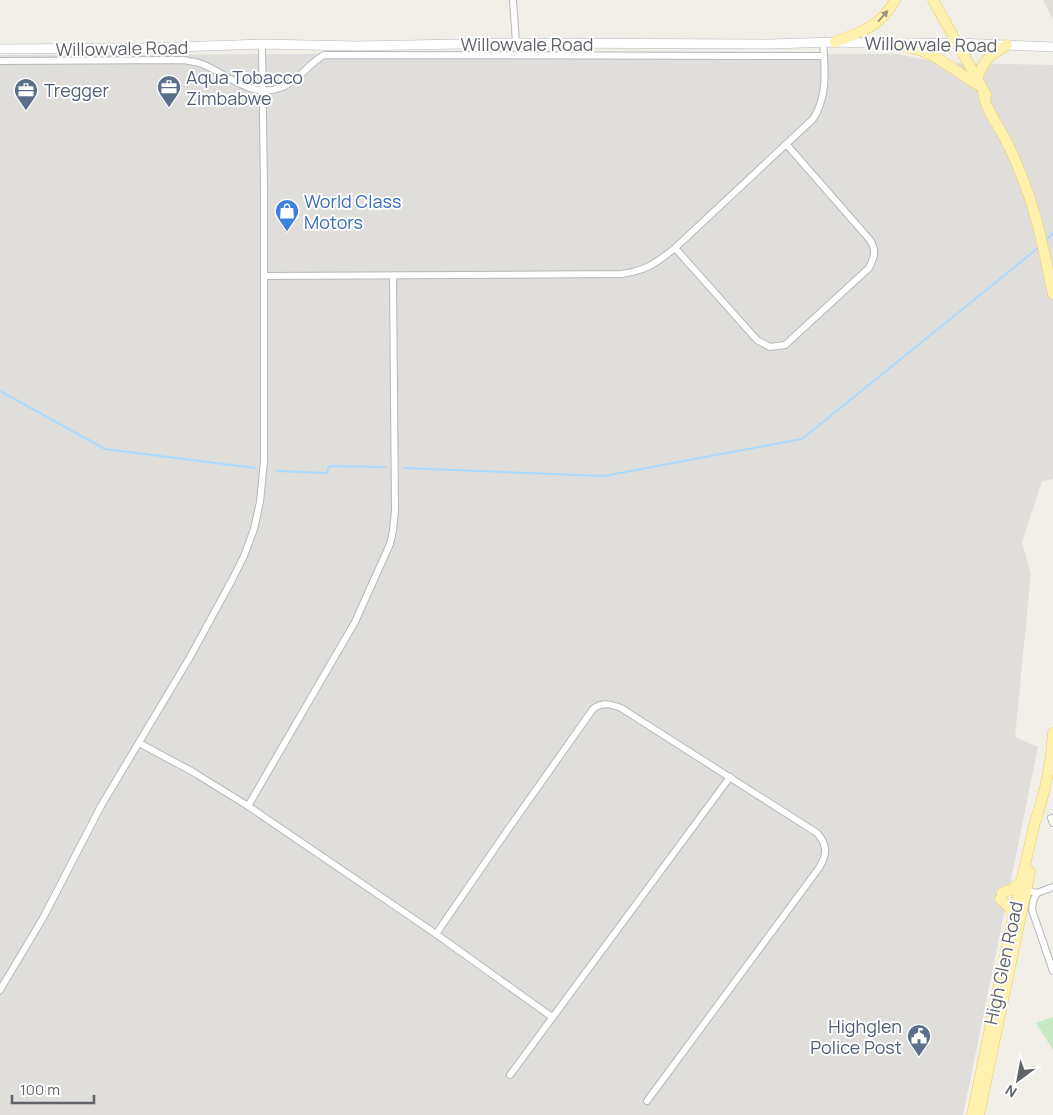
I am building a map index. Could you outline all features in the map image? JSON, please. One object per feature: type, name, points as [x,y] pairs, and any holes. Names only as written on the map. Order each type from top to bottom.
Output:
[{"type":"main road","points":[[835,42],[873,26],[885,16],[895,0]]},
{"type":"main road","points":[[933,0],[980,86],[984,99],[1004,136],[1025,184],[1040,236],[1053,294]]},
{"type":"main road","name":"Willowvale Road","points":[[0,48],[157,48],[262,44],[356,46],[516,43],[770,44],[822,42],[957,43],[1053,47]]},
{"type":"main road","points":[[896,44],[922,51],[937,58],[980,86]]},
{"type":"main road","points":[[980,86],[984,63],[992,54],[1007,45]]},
{"type":"main road","name":"High Glen Road","points":[[972,1115],[1013,917],[1040,824],[1043,797],[1050,778],[1053,733]]},
{"type":"main road","points":[[1043,797],[1053,787]]},
{"type":"main road","points":[[1013,917],[1010,908],[1001,896],[1012,889],[1023,886]]},
{"type":"main road","name":"High Glen Road","points":[[979,1115],[1023,886]]},
{"type":"street","points":[[513,0],[516,43]]},
{"type":"street","points":[[264,276],[622,274],[639,271],[651,266],[675,248],[813,119],[821,107],[824,88],[822,42]]},
{"type":"street","points":[[0,990],[43,918],[101,806],[190,657],[244,556],[254,529],[260,502],[264,461],[262,44]]},
{"type":"street","points":[[0,61],[183,60],[203,64],[246,87],[263,90],[285,86],[306,70],[314,60],[324,55],[824,56]]},
{"type":"street","points":[[675,248],[757,340],[770,346],[784,345],[869,268],[875,254],[870,240],[787,145]]},
{"type":"street","points":[[248,806],[350,630],[390,544],[395,511],[393,276]]},
{"type":"street","points":[[436,934],[589,715],[598,706],[604,704],[621,708],[817,833],[823,839],[826,853],[824,861],[646,1101]]},
{"type":"street","points":[[139,743],[193,772],[248,806],[436,934],[552,1017]]},
{"type":"street","points":[[510,1076],[730,777]]},
{"type":"street","points":[[1023,886],[1037,892],[1053,887]]},
{"type":"street","points":[[1037,892],[1032,910],[1053,971]]},
{"type":"shaded area","points":[[1043,0],[1053,0],[1053,20]]},
{"type":"shaded area","points":[[897,54],[942,63],[1053,65],[1053,479],[1042,481],[1022,542],[1031,574],[1015,737],[1038,747],[963,1115],[0,1115],[0,55]]},
{"type":"green space","points":[[1053,1017],[1053,1050],[1036,1023]]},
{"type":"waterway","points":[[1045,241],[1053,233]]},
{"type":"waterway","points":[[404,468],[604,476],[802,439],[1038,248]]},
{"type":"waterway","points":[[0,391],[105,449],[255,468]]},
{"type":"waterway","points":[[277,471],[327,473],[329,466],[386,467]]},
{"type":"place","name":"Aqua Tobacco Zimbabwe","points":[[169,108]]},
{"type":"place","name":"Tregger","points":[[26,111]]},
{"type":"place","name":"World Class Motors","points":[[287,232]]},
{"type":"place","name":"Highglen Police Post","points":[[919,1057]]}]
